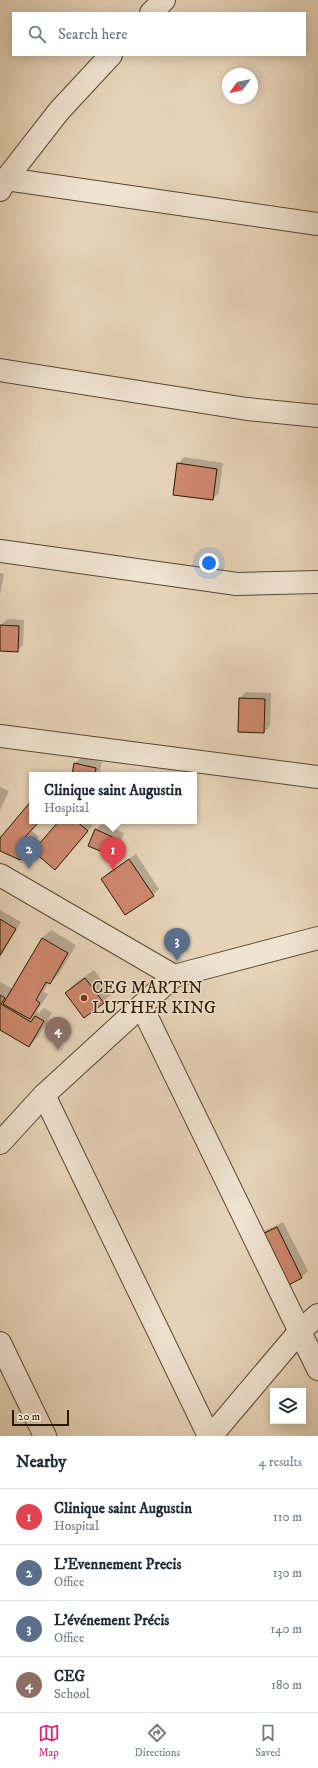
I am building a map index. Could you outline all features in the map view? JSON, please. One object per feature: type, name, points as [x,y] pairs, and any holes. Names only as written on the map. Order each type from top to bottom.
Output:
[{"type":"street","points":[[151,12],[164,0]]},
{"type":"street","points":[[3,185],[59,111],[110,56]]},
{"type":"street","points":[[3,185],[318,224]]},
{"type":"street","points":[[0,370],[247,408],[318,416]]},
{"type":"street","points":[[0,551],[237,584],[318,582]]},
{"type":"street","points":[[0,736],[318,777]]},
{"type":"street","points":[[0,875],[174,976]]},
{"type":"street","points":[[0,1143],[44,1095],[142,1007],[174,976],[318,938]]},
{"type":"street","points":[[142,1007],[318,1369]]},
{"type":"street","points":[[44,1095],[210,1436],[299,1332],[318,1315]]},
{"type":"street","points":[[0,1343],[45,1436]]},
{"type":"building","points":[[177,463],[217,469],[213,500],[173,495]]},
{"type":"building","points":[[0,625],[19,626],[18,652],[0,651]]},
{"type":"building","points":[[239,698],[265,699],[264,733],[238,732]]},
{"type":"building","points":[[74,763],[96,768],[95,772],[72,772]]},
{"type":"building","points":[[29,804],[29,824],[37,824],[25,837],[33,844],[20,860],[0,851],[0,838]]},
{"type":"building","points":[[56,824],[80,824],[88,831],[55,870],[33,851]]},
{"type":"building","points":[[95,829],[119,840],[112,856],[88,846]]},
{"type":"building","points":[[129,859],[154,896],[125,915],[101,879]]},
{"type":"building","points":[[0,919],[16,929],[0,955]]},
{"type":"building","points":[[42,938],[68,953],[50,984],[46,982],[36,1000],[40,1003],[30,1019],[3,1004]]},
{"type":"building","name":"CEG MARTIN LUTHER KING","points":[[85,978],[104,1003],[84,1018],[65,993]]},
{"type":"building","points":[[0,995],[5,998],[1,1004],[31,1022],[35,1016],[44,1021],[29,1047],[0,1030]]},
{"type":"building","points":[[277,1227],[302,1278],[283,1288],[256,1237]]},
{"type":"place","name":"L'Evennement Precis","points":[[29,869]]},
{"type":"place","name":"Clinique saint Augustin","points":[[113,870]]},
{"type":"place","name":"L'événement Précis","points":[[177,961]]},
{"type":"place","name":"CEG MARTIN LUTHER KING","points":[[84,998]]},
{"type":"place","name":"CEG","points":[[58,1050]]}]
